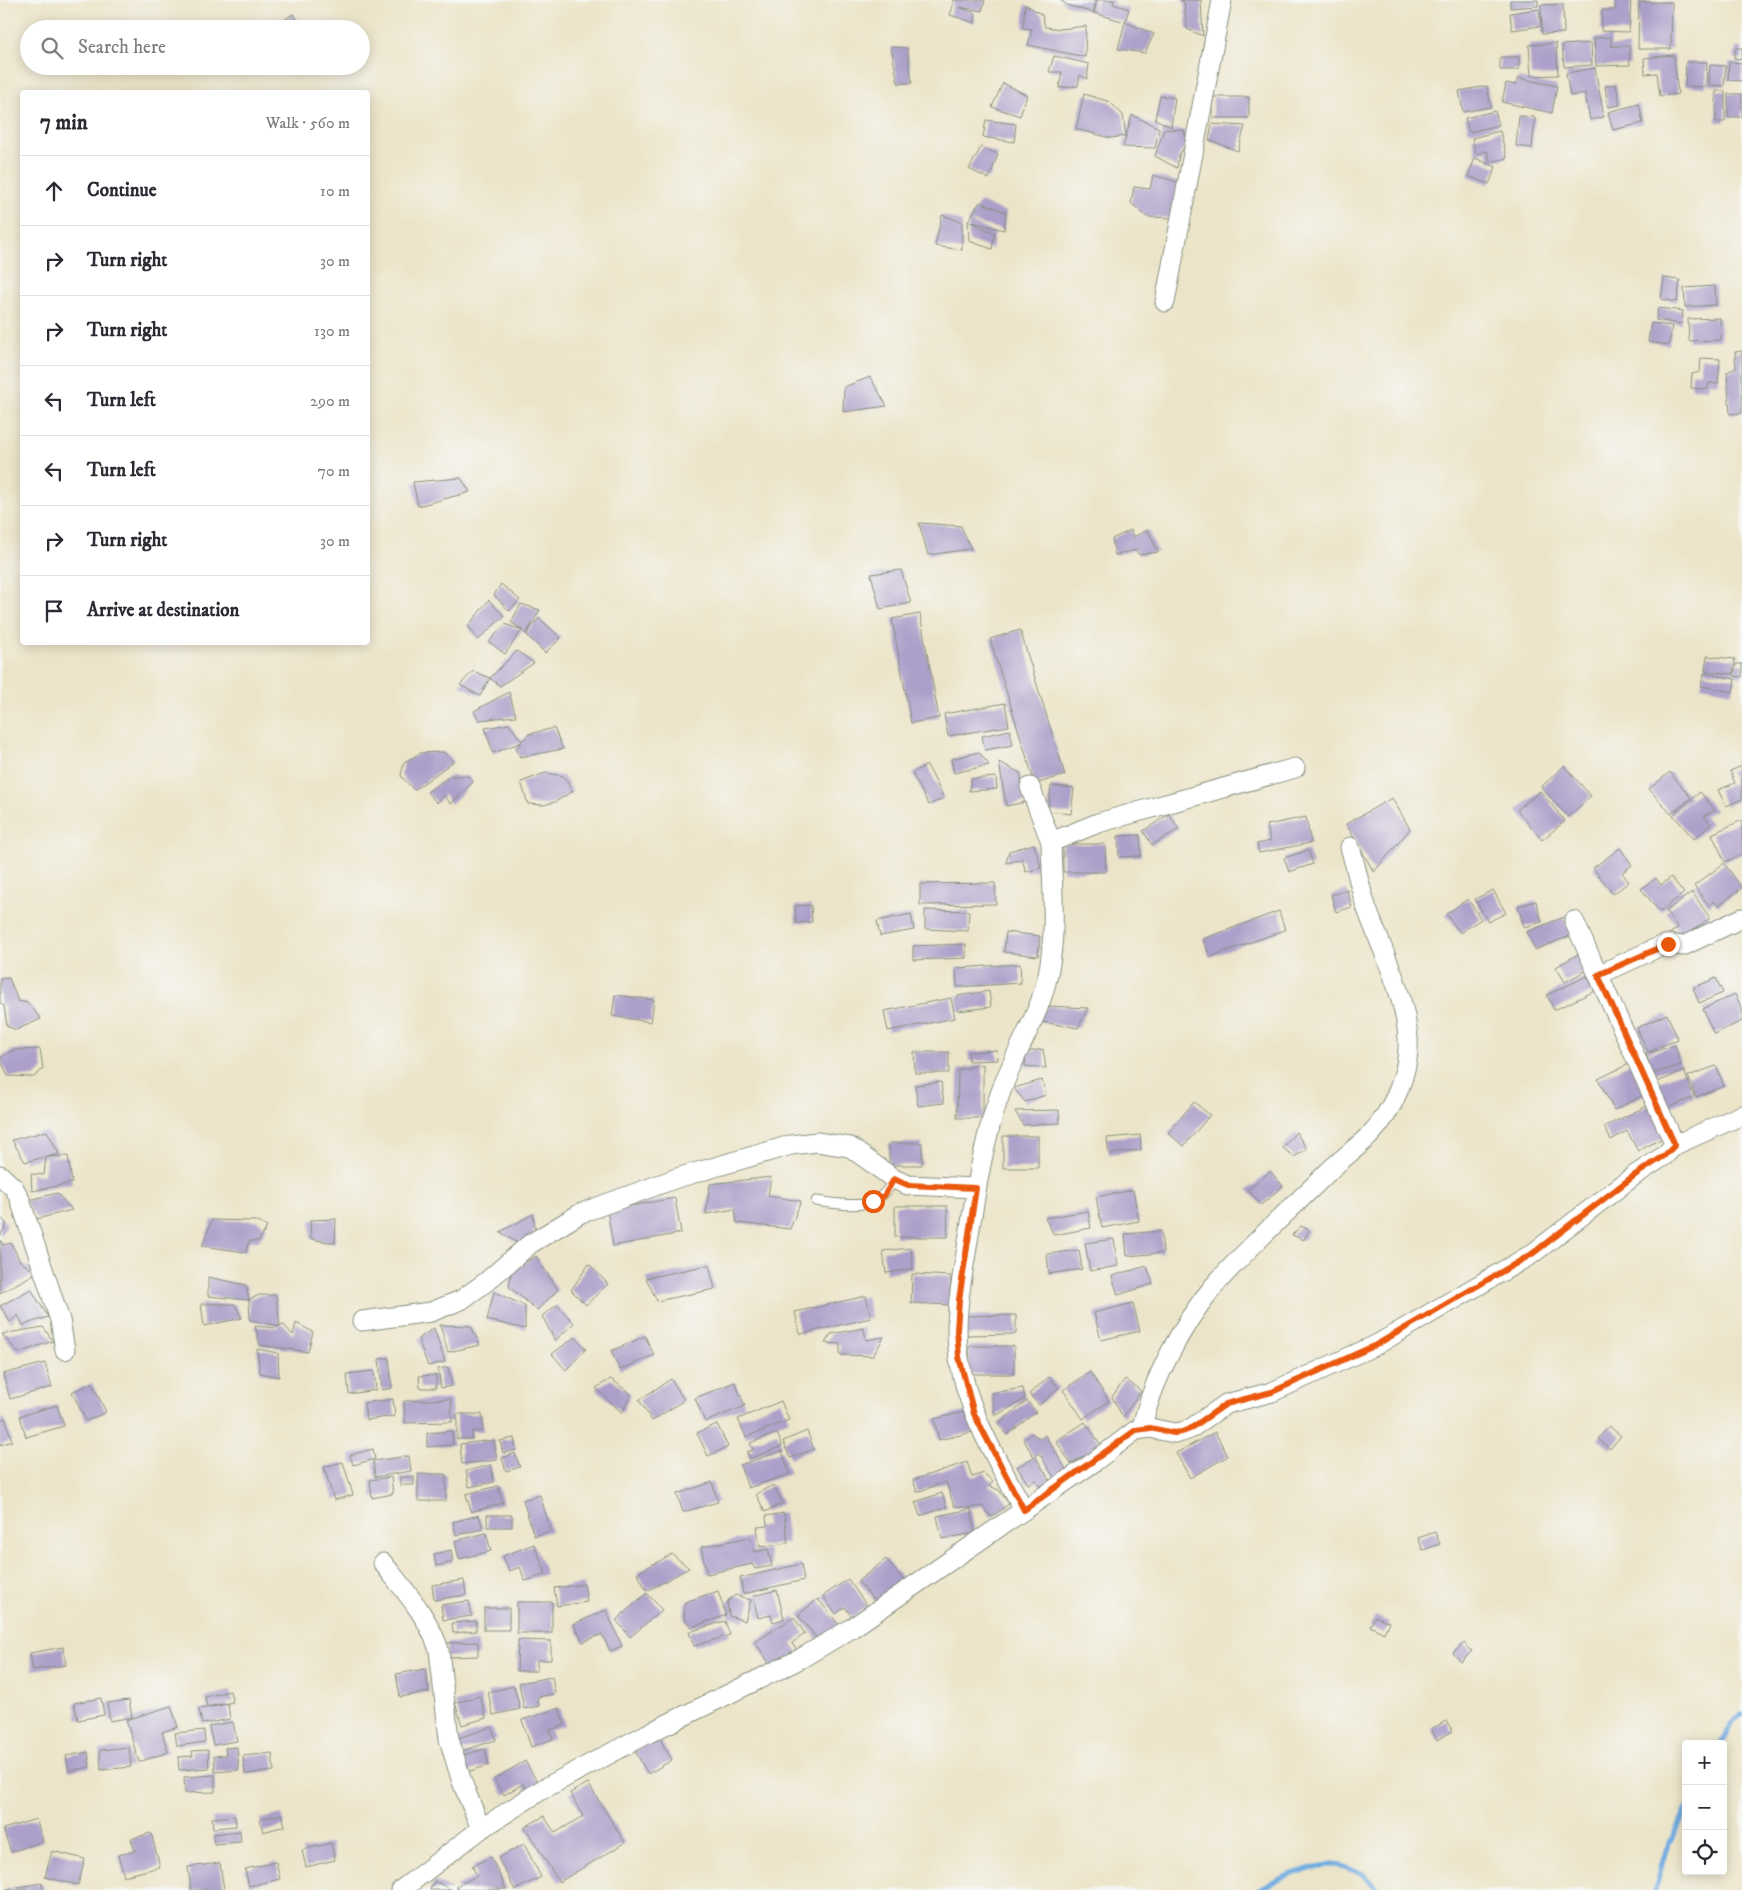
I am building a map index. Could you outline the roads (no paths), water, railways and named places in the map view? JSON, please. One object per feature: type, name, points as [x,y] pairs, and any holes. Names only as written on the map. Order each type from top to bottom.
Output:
[{"type":"street","points":[[1165,302],[1222,0]]},
{"type":"street","points":[[1052,842],[1098,823],[1295,768]]},
{"type":"street","points":[[1024,1510],[974,1414],[959,1357],[957,1330],[959,1300],[976,1188],[997,1101],[1007,1074],[1036,1016],[1049,974],[1053,937],[1052,842],[1030,787]]},
{"type":"street","points":[[1142,1428],[1150,1400],[1175,1343],[1200,1303],[1227,1273],[1330,1170],[1371,1134],[1394,1100],[1405,1066],[1408,1038],[1401,999],[1366,906],[1350,847]]},
{"type":"street","points":[[1598,975],[1661,946],[1668,944],[1682,946],[1742,918]]},
{"type":"street","points":[[1574,921],[1675,1145]]},
{"type":"street","points":[[401,1890],[481,1829],[543,1789],[600,1758],[800,1659],[902,1596],[1094,1462],[1131,1433],[1142,1428],[1182,1432],[1190,1429],[1226,1404],[1272,1392],[1376,1345],[1532,1254],[1635,1175],[1664,1156],[1675,1145],[1742,1115]]},
{"type":"street","points":[[362,1321],[431,1312],[461,1300],[486,1282],[530,1244],[581,1213],[677,1178],[791,1144],[817,1142],[850,1147],[894,1179],[908,1185],[976,1188]]},
{"type":"street","points":[[0,1175],[14,1188],[19,1197],[60,1320],[65,1350]]},
{"type":"street","points":[[383,1563],[418,1608],[434,1636],[439,1650],[449,1739],[462,1782],[481,1829]]},
{"type":"lane","points":[[816,1200],[846,1205],[873,1201],[884,1196],[894,1179]]},
{"type":"waterway","points":[[1722,1740],[1733,1722],[1742,1715]]},
{"type":"waterway","points":[[1655,1890],[1665,1852],[1682,1816]]},
{"type":"waterway","points":[[1260,1890],[1277,1880],[1299,1872],[1332,1865],[1347,1867],[1357,1872],[1367,1878],[1379,1890]]}]
